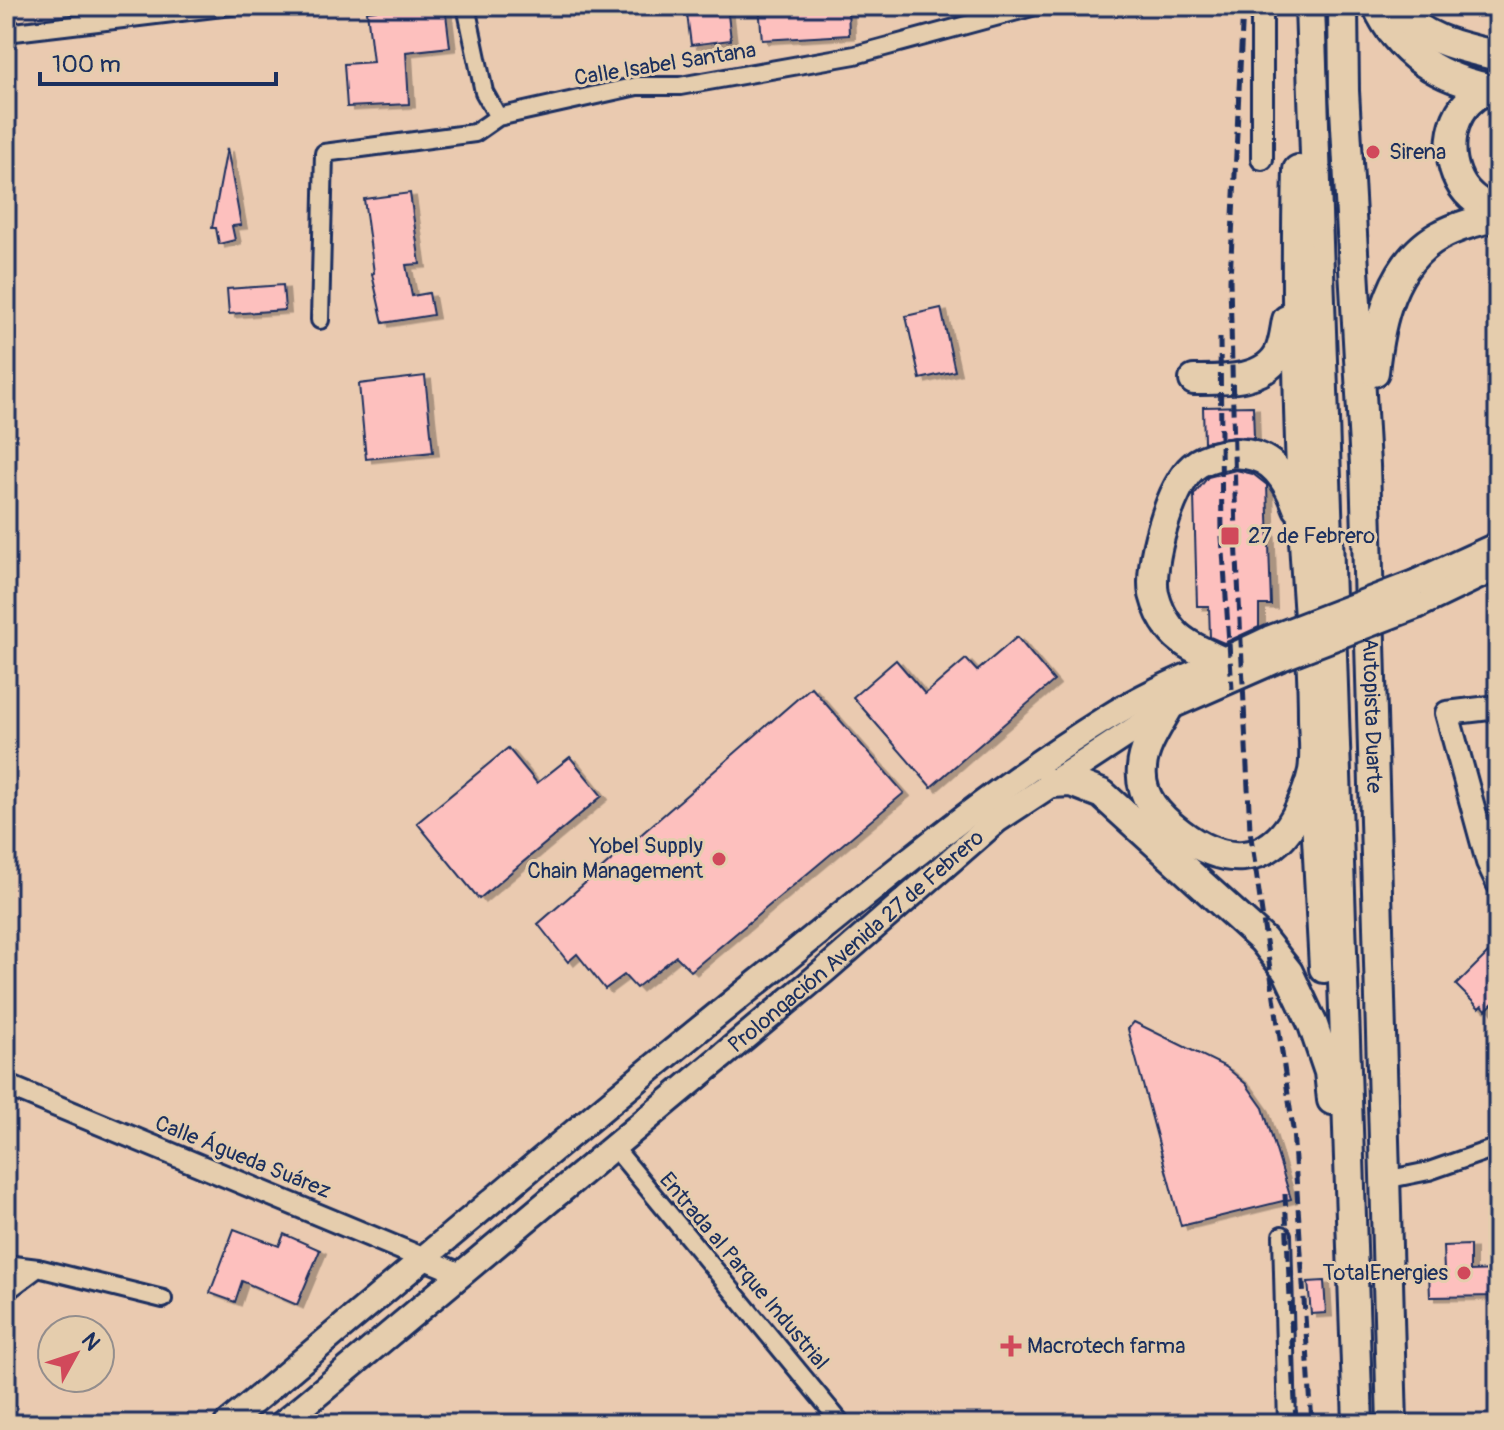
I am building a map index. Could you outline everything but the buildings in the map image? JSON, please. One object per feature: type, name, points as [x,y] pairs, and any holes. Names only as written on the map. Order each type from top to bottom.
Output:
[{"type":"highway","name":"Autopista Duarte","points":[[1343,6],[1344,91],[1365,465],[1392,1424]]},
{"type":"highway","points":[[1377,6],[1398,40],[1425,65],[1494,90]]},
{"type":"highway","points":[[1390,6],[1426,35],[1454,46],[1498,56]]},
{"type":"highway","name":"Autopista Duarte","points":[[1310,9],[1358,1424]]},
{"type":"highway","points":[[1310,9],[1300,95],[1295,288],[1303,522],[1313,681],[1313,770],[1329,1072],[1334,1125],[1350,1192]]},
{"type":"highway","points":[[1494,90],[1472,98],[1459,114],[1450,157],[1459,182],[1471,196],[1498,215]]},
{"type":"highway","points":[[1365,465],[1377,337],[1393,289],[1405,268],[1438,237],[1498,215]]},
{"type":"highway","points":[[1194,380],[1232,380],[1253,374],[1279,354],[1295,288]]},
{"type":"highway","points":[[1221,661],[1171,631],[1154,593],[1155,561],[1181,481],[1194,467],[1209,458],[1250,453],[1281,472],[1291,487],[1303,522]]},
{"type":"highway","points":[[1168,708],[1143,759],[1143,786],[1154,809],[1197,846],[1221,856],[1244,857],[1263,852],[1293,823],[1313,770]]},
{"type":"highway","points":[[1051,783],[1071,782],[1102,794],[1263,940],[1288,972],[1302,999],[1329,1072]]},
{"type":"main road","name":"Prolongación Avenida 27 de Febrero","points":[[282,1424],[824,971],[997,820],[1168,708],[1253,659],[1419,589],[1498,545]]},
{"type":"main road","name":"Prolongación Avenida 27 de Febrero","points":[[1419,589],[1498,567]]},
{"type":"main road","name":"Prolongación Avenida 27 de Febrero","points":[[227,1424],[423,1257],[985,800],[1037,763],[1150,692],[1221,661],[1253,659]]},
{"type":"main road","points":[[1498,707],[1447,713],[1488,862],[1498,883]]},
{"type":"main road","points":[[832,922],[853,945]]},
{"type":"street","points":[[6,33],[231,6]]},
{"type":"street","points":[[466,6],[484,92],[498,117]]},
{"type":"street","name":"Calle Isabel Santana","points":[[320,320],[324,153],[475,133],[498,117],[637,86],[680,86],[855,55],[1036,6]]},
{"type":"street","points":[[1262,6],[1262,159]]},
{"type":"street","name":"Calle Águeda Suárez","points":[[6,1085],[461,1274]]},
{"type":"street","name":"Entrada al Parque Industrial","points":[[613,1146],[842,1424]]},
{"type":"street","points":[[1385,1180],[1429,1171],[1498,1147]]},
{"type":"street","points":[[1282,1235],[1287,1424]]},
{"type":"street","points":[[6,1264],[38,1268],[163,1299]]},
{"type":"street","points":[[6,1292],[38,1268]]},
{"type":"railway","points":[[1243,6],[1230,280],[1236,537],[1250,830],[1293,1129],[1312,1424]]},
{"type":"railway","points":[[1220,338],[1222,536],[1232,689]]},
{"type":"railway","points":[[1285,1194],[1296,1424]]},
{"type":"place","name":"Sirena","points":[[1373,152]]},
{"type":"place","name":"27 de Febrero","points":[[1230,536]]},
{"type":"place","name":"Yobel Supply Chain Management","points":[[719,859]]},
{"type":"place","name":"TotalEnergies","points":[[1464,1273]]},
{"type":"place","name":"Macrotech farma","points":[[1011,1346]]}]
